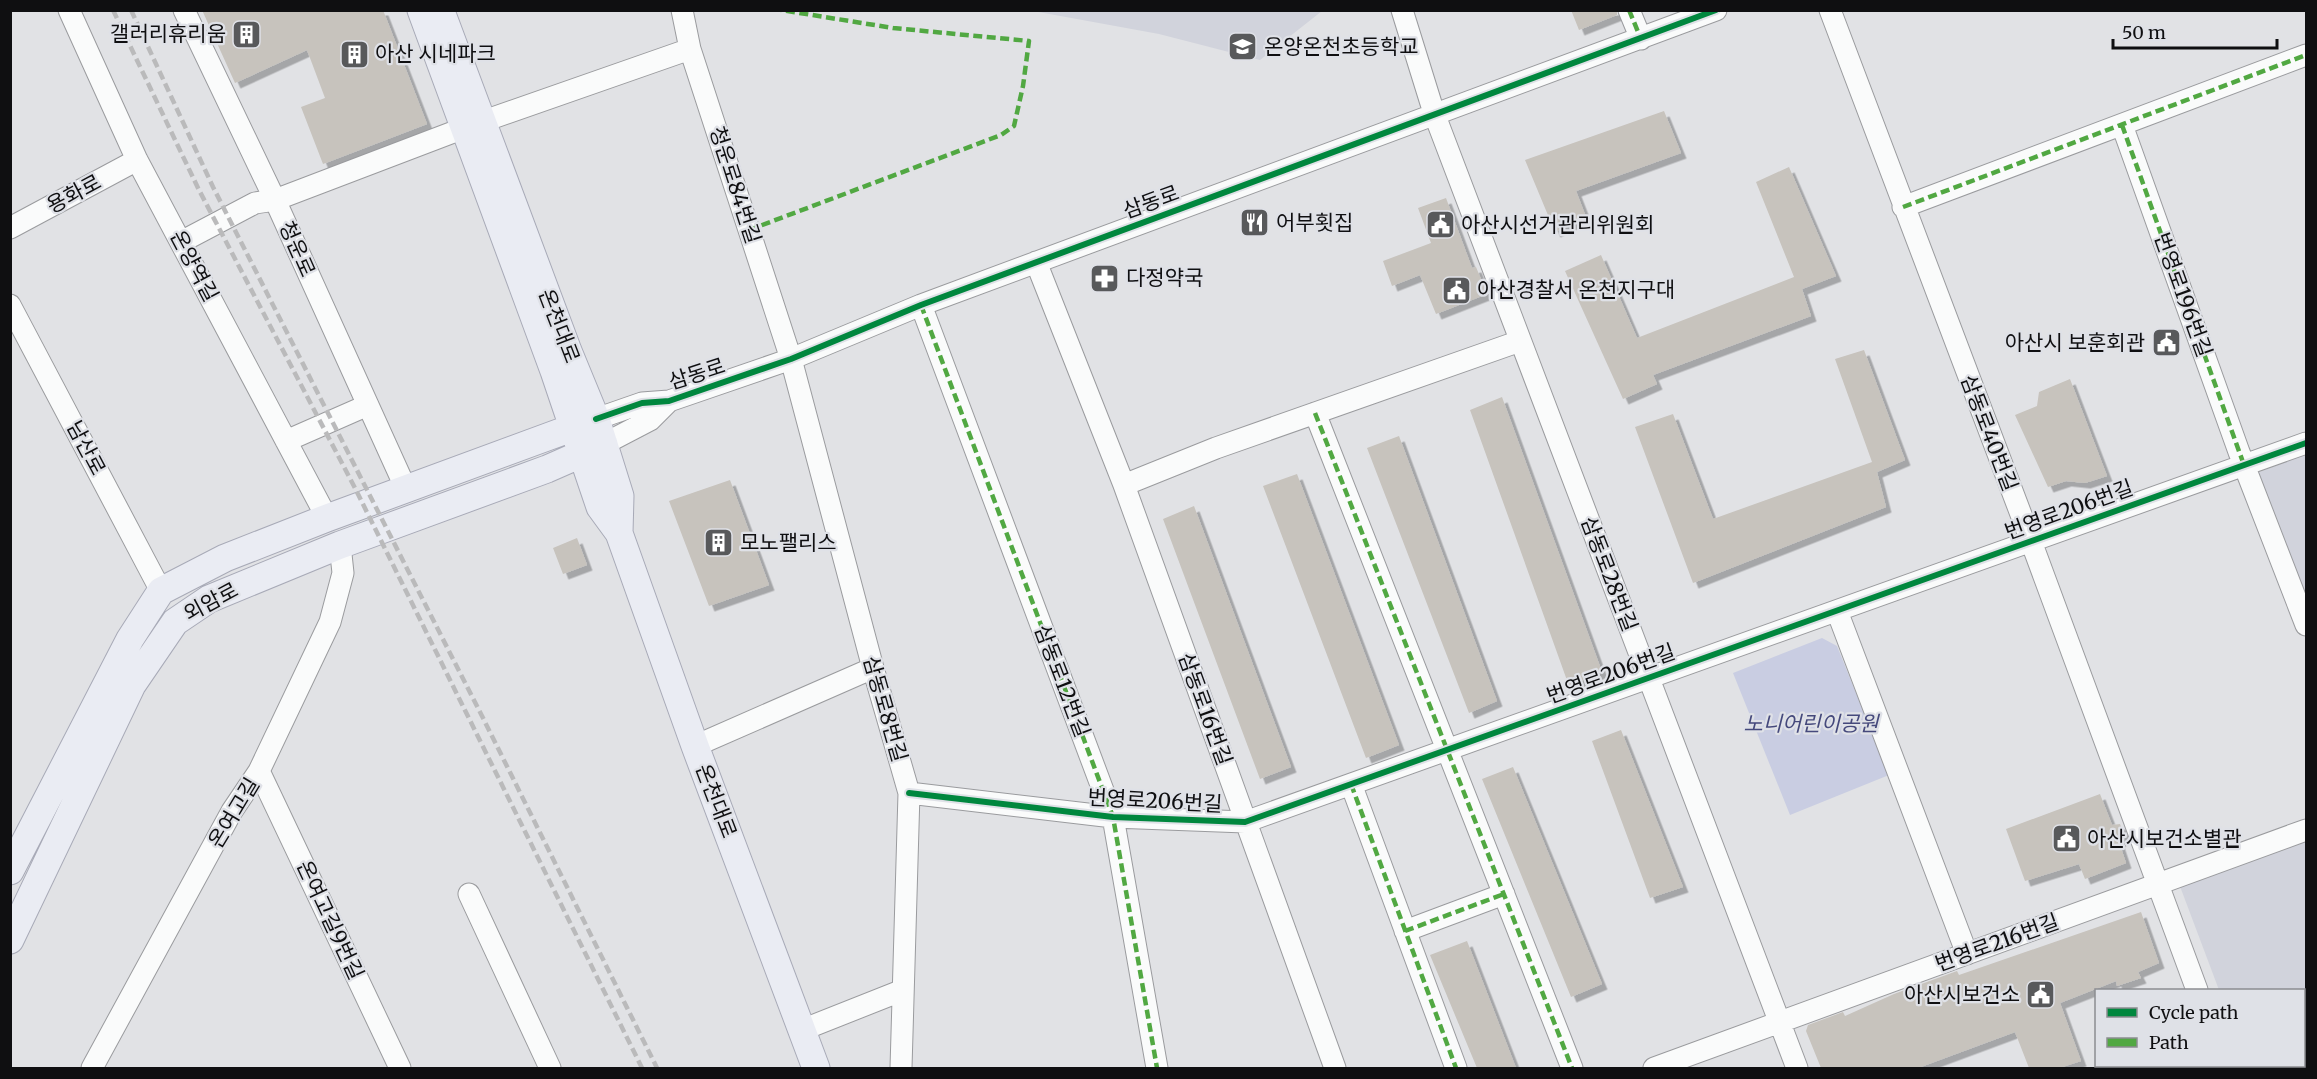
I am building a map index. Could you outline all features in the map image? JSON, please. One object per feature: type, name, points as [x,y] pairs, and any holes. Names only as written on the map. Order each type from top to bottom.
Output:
[{"type":"main road","name":"온천대로","points":[[421,10],[473,125],[593,449],[620,496],[619,533],[695,746],[816,1068]]},
{"type":"main road","name":"온천대로","points":[[441,10],[473,125]]},
{"type":"main road","name":"외암로","points":[[10,871],[130,639],[161,591],[225,558],[585,423]]},
{"type":"main road","name":"외암로","points":[[10,940],[132,685],[175,621],[209,599],[340,545],[547,470],[593,449]]},
{"type":"street","name":"온양역길","points":[[69,10],[137,160],[327,518]]},
{"type":"street","name":"청운로","points":[[184,10],[275,200],[406,489]]},
{"type":"street","name":"청운로84번길","points":[[682,10],[690,49],[790,359]]},
{"type":"street","name":"삼동로28번길","points":[[1402,10],[1434,113],[1797,1068]]},
{"type":"street","points":[[1629,10],[1641,39]]},
{"type":"street","name":"삼동로","points":[[585,423],[642,404],[669,401],[790,359],[921,305],[1716,10]]},
{"type":"street","name":"삼동로40번길","points":[[1830,10],[2031,541],[2197,989]]},
{"type":"street","points":[[181,242],[255,203],[275,200],[473,125],[690,49]]},
{"type":"street","points":[[1904,207],[2307,55]]},
{"type":"street","name":"번영로196번길","points":[[2122,125],[2244,465]]},
{"type":"street","name":"용화로","points":[[10,228],[137,160]]},
{"type":"street","name":"삼동로16번길","points":[[1036,262],[1124,485],[1335,1068]]},
{"type":"street","name":"남산로","points":[[10,305],[161,591]]},
{"type":"street","name":"삼동로12번길","points":[[921,305],[1113,816],[1157,1068]]},
{"type":"street","points":[[1124,485],[1315,412],[1520,340]]},
{"type":"street","name":"삼동로8번길","points":[[790,359],[909,793],[902,1068]]},
{"type":"street","name":"삼동로","points":[[593,449],[650,420],[669,401]]},
{"type":"street","points":[[286,441],[368,405]]},
{"type":"street","points":[[1315,412],[1572,1068]]},
{"type":"street","name":"번영로206번길","points":[[909,793],[1113,816],[1245,822],[2307,443]]},
{"type":"street","points":[[2244,465],[2307,625]]},
{"type":"street","name":"온여고길","points":[[92,1068],[232,811],[259,771],[330,622],[344,573],[340,545]]},
{"type":"street","points":[[1837,610],[1968,954]]},
{"type":"street","points":[[695,746],[873,668]]},
{"type":"street","name":"온여고길9번길","points":[[259,771],[400,1068]]},
{"type":"street","points":[[1351,784],[1456,1068]]},
{"type":"street","name":"번영로216번길","points":[[1654,1068],[2307,830]]},
{"type":"street","points":[[469,894],[550,1068]]},
{"type":"street","points":[[1405,931],[1504,894]]},
{"type":"street","points":[[802,1030],[903,990]]},
{"type":"shaded area","name":"온양온천초등학교","points":[[1033,11],[1322,11],[1260,60],[1159,34]]},
{"type":"shaded area","points":[[2306,454],[2306,612],[2252,475]]},
{"type":"shaded area","points":[[2306,832],[2306,1068],[2248,1067],[2305,1067],[2305,989],[2219,989],[2178,881]]},
{"type":"green space","name":"노니어린이공원","points":[[1822,638],[1837,646],[1889,775],[1790,815],[1733,673]]},
{"type":"building","name":"아산 시네파크","points":[[202,10],[383,10],[427,124],[323,164],[301,107],[325,98],[307,50],[235,83]]},
{"type":"building","points":[[1571,10],[1617,10],[1617,15],[1579,30]]},
{"type":"building","points":[[1664,111],[1681,153],[1576,191],[1586,217],[1555,232],[1525,160]]},
{"type":"building","points":[[1789,167],[1836,276],[1802,289],[1811,316],[1653,375],[1657,384],[1623,399],[1565,271],[1601,255],[1637,338],[1794,277],[1756,182]]},
{"type":"building","points":[[1446,198],[1472,268],[1476,267],[1487,294],[1436,314],[1420,275],[1392,286],[1383,261],[1431,243],[1418,208]]},
{"type":"building","points":[[1864,350],[1905,460],[1877,472],[1886,507],[1693,583],[1635,427],[1673,414],[1713,519],[1872,462],[1835,359]]},
{"type":"building","points":[[2070,379],[2107,476],[2085,483],[2066,481],[2048,487],[2015,415],[2037,406],[2039,392]]},
{"type":"building","points":[[1502,397],[1602,672],[1569,686],[1470,410]]},
{"type":"building","points":[[1399,436],[1497,701],[1469,713],[1367,448]]},
{"type":"building","points":[[1297,474],[1399,745],[1366,758],[1263,486]]},
{"type":"building","name":"모노팰리스","points":[[730,480],[769,585],[709,606],[669,501]]},
{"type":"building","points":[[1194,506],[1291,767],[1260,779],[1163,519]]},
{"type":"building","points":[[577,538],[587,565],[563,574],[553,548]]},
{"type":"building","points":[[1621,730],[1683,887],[1650,898],[1592,741]]},
{"type":"building","points":[[1513,767],[1602,984],[1571,997],[1482,779]]},
{"type":"building","name":"아산시보건소별관","points":[[2100,794],[2112,825],[2120,824],[2125,837],[2119,842],[2126,863],[2085,879],[2079,864],[2025,881],[2006,829]]},
{"type":"building","points":[[2141,912],[2159,963],[2138,972],[2141,978],[2117,986],[2116,981],[2060,1003],[2081,1061],[2059,1068],[2029,1068],[2015,1032],[1918,1068],[1821,1068],[1806,1031],[1808,1025],[1843,1012],[1845,1016],[1894,994],[1957,971],[1959,975]]},
{"type":"building","points":[[1467,941],[1516,1068],[1477,1068],[1430,955]]},
{"type":"railway","points":[[113,10],[199,190],[355,488],[642,1068]]},
{"type":"railway","points":[[131,10],[213,187],[482,716],[657,1068]]},
{"type":"marked path","points":[[749,230],[1001,135],[1014,126],[1023,86],[1029,41],[893,28],[781,10]]},
{"type":"marked path","points":[[1629,10],[1641,39]]},
{"type":"marked path","points":[[1903,207],[2306,55]]},
{"type":"marked path","points":[[2122,125],[2244,465]]},
{"type":"marked path","points":[[921,305],[1113,817],[1157,1068]]},
{"type":"marked path","points":[[1315,413],[1572,1068]]},
{"type":"marked path","points":[[1351,784],[1456,1068]]},
{"type":"marked path","points":[[1405,931],[1504,894]]},
{"type":"cycle path","points":[[596,419],[642,403],[669,401],[791,359],[921,305],[1716,10]]},
{"type":"cycle path","points":[[909,793],[1113,817],[1245,822],[2306,443]]},
{"type":"place","name":"갤러리휴리움","points":[[247,34]]},
{"type":"place","name":"온양온천초등학교","points":[[1243,47]]},
{"type":"place","name":"아산 시네파크","points":[[354,54]]},
{"type":"place","name":"어부횟집","points":[[1255,223]]},
{"type":"place","name":"아산시선거관리위원회","points":[[1440,225]]},
{"type":"place","name":"다정약국","points":[[1105,278]]},
{"type":"place","name":"아산경찰서 온천지구대","points":[[1456,290]]},
{"type":"place","name":"아산시 보훈회관","points":[[2166,343]]},
{"type":"place","name":"모노팰리스","points":[[719,543]]},
{"type":"place","name":"아산시보건소별관","points":[[2066,839]]},
{"type":"place","name":"아산시보건소","points":[[2041,995]]}]
